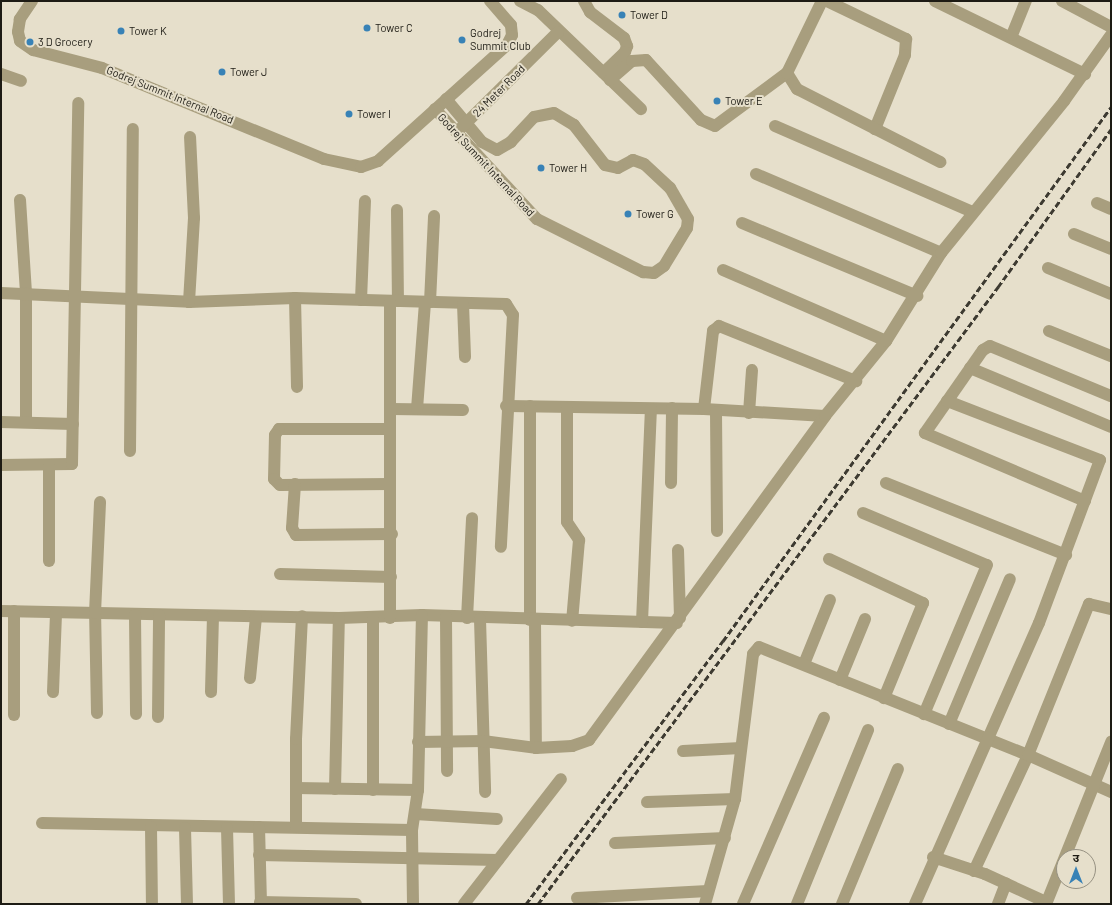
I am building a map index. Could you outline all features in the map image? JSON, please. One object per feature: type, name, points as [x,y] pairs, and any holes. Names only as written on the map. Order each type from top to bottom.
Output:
[{"type":"street","name":"Godrej Summit Internal Road","points":[[32,1],[20,19],[18,32],[20,41],[33,50],[102,68],[347,166],[361,167],[378,161],[510,40],[510,25],[490,1]]},
{"type":"street","points":[[584,1],[590,12],[624,38],[627,46],[625,52],[607,76]]},
{"type":"street","points":[[607,76],[632,61],[646,60],[701,120],[715,126],[787,73],[822,1]]},
{"type":"street","points":[[827,1],[906,38],[905,55],[875,129]]},
{"type":"street","points":[[935,1],[1012,35],[1085,74]]},
{"type":"street","points":[[1012,35],[1026,1]]},
{"type":"street","points":[[1062,1],[1111,27]]},
{"type":"street","points":[[524,3],[607,76],[641,109]]},
{"type":"street","name":"24 Meter Road","points":[[455,133],[558,32]]},
{"type":"street","points":[[418,742],[447,743],[484,741],[536,748],[572,746],[589,740],[678,621],[825,416],[856,381],[886,341],[917,296],[940,253],[1085,74],[1111,35]]},
{"type":"street","points":[[787,73],[797,89],[940,162]]},
{"type":"street","points":[[1,74],[21,81]]},
{"type":"street","name":"Godrej Summit Internal Road","points":[[435,109],[455,133],[537,219],[628,266],[643,272],[660,271],[687,228],[686,212],[665,183],[644,164],[633,160],[618,168],[605,165],[564,117],[554,113],[534,117],[510,142],[497,150],[486,145],[446,99]]},
{"type":"street","points":[[1,465],[72,464],[78,103]]},
{"type":"street","points":[[775,126],[973,212]]},
{"type":"street","points":[[130,451],[130,298],[133,129]]},
{"type":"street","points":[[189,302],[194,210],[190,137]]},
{"type":"street","points":[[756,174],[940,253]]},
{"type":"street","points":[[20,200],[26,293],[26,422]]},
{"type":"street","points":[[361,300],[365,202]]},
{"type":"street","points":[[1097,203],[1111,209]]},
{"type":"street","points":[[390,618],[392,534],[390,429],[392,409],[397,210]]},
{"type":"street","points":[[417,409],[428,302],[434,216]]},
{"type":"street","points":[[742,223],[917,296]]},
{"type":"street","points":[[1074,234],[1111,249]]},
{"type":"street","points":[[1048,268],[1111,294]]},
{"type":"street","points":[[723,270],[886,341]]},
{"type":"street","points":[[1,293],[76,294],[189,302],[295,298],[463,304],[506,304],[512,309],[506,406],[501,547]]},
{"type":"street","points":[[295,298],[297,387]]},
{"type":"street","points":[[463,304],[465,357]]},
{"type":"street","points":[[716,531],[710,410],[714,331],[722,327],[856,381]]},
{"type":"street","points":[[1049,331],[1111,356]]},
{"type":"street","points":[[1085,501],[925,433],[982,350],[990,346],[1111,396]]},
{"type":"street","points":[[970,368],[1111,427]]},
{"type":"street","points":[[749,413],[752,370]]},
{"type":"street","points":[[915,904],[933,856],[987,740],[1066,555],[1100,460],[947,401]]},
{"type":"street","points":[[506,406],[567,408],[672,408],[825,416]]},
{"type":"street","points":[[530,406],[532,620],[536,748]]},
{"type":"street","points":[[567,408],[567,522],[579,540],[572,621]]},
{"type":"street","points":[[671,484],[672,408]]},
{"type":"street","points":[[392,409],[463,410]]},
{"type":"street","points":[[642,622],[651,409]]},
{"type":"street","points":[[1,422],[73,424]]},
{"type":"street","points":[[390,429],[276,431],[274,479],[280,485],[390,484]]},
{"type":"street","points":[[49,465],[49,561]]},
{"type":"street","points":[[886,482],[1066,555]]},
{"type":"street","points":[[295,484],[292,528],[296,535],[392,534]]},
{"type":"street","points":[[98,713],[95,613],[100,502]]},
{"type":"street","points":[[863,513],[987,565],[924,714]]},
{"type":"street","points":[[467,618],[472,518]]},
{"type":"street","points":[[678,550],[678,621]]},
{"type":"street","points":[[829,558],[923,603],[884,698]]},
{"type":"street","points":[[280,574],[391,577]]},
{"type":"street","points":[[949,724],[1010,580]]},
{"type":"street","points":[[804,664],[830,600]]},
{"type":"street","points":[[974,871],[1028,754],[1089,604],[1111,609]]},
{"type":"street","points":[[1,611],[159,616],[302,616],[390,618],[422,616],[572,621],[678,621]]},
{"type":"street","points":[[14,611],[14,715]]},
{"type":"street","points":[[53,692],[56,613]]},
{"type":"street","points":[[134,615],[136,714]]},
{"type":"street","points":[[158,717],[159,616]]},
{"type":"street","points":[[211,692],[213,616]]},
{"type":"street","points":[[296,827],[302,616]]},
{"type":"street","points":[[413,904],[412,830],[418,790],[422,616]]},
{"type":"street","points":[[250,678],[256,617]]},
{"type":"street","points":[[446,617],[447,771]]},
{"type":"street","points":[[335,789],[339,618]]},
{"type":"street","points":[[373,618],[373,790]]},
{"type":"street","points":[[480,619],[485,792]]},
{"type":"street","points":[[840,680],[865,619]]},
{"type":"street","points":[[705,904],[725,838],[734,799],[754,650],[763,648],[804,664],[987,740],[1028,754],[1111,792]]},
{"type":"street","points":[[743,904],[824,718]]},
{"type":"street","points":[[797,904],[868,730]]},
{"type":"street","points":[[933,856],[1006,883],[1046,903],[1092,784],[1111,742]]},
{"type":"street","points":[[682,751],[741,748]]},
{"type":"street","points":[[842,904],[898,769]]},
{"type":"street","points":[[464,904],[561,779]]},
{"type":"street","points":[[296,788],[418,790]]},
{"type":"street","points":[[647,802],[734,799]]},
{"type":"street","points":[[415,814],[497,819]]},
{"type":"street","points":[[42,823],[185,828],[296,827],[412,830]]},
{"type":"street","points":[[151,827],[152,904]]},
{"type":"street","points":[[259,827],[261,903],[356,904]]},
{"type":"street","points":[[185,828],[187,904]]},
{"type":"street","points":[[227,828],[229,904]]},
{"type":"street","points":[[615,843],[725,838]]},
{"type":"street","points":[[259,855],[413,861],[498,860]]},
{"type":"street","points":[[998,904],[1006,883]]},
{"type":"street","points":[[577,898],[708,891]]},
{"type":"railway","points":[[526,904],[723,641],[1111,107]]},
{"type":"railway","points":[[538,904],[998,287],[1111,129]]},
{"type":"place","name":"Tower D","points":[[622,15]]},
{"type":"place","name":"Tower C","points":[[367,28]]},
{"type":"place","name":"Tower K","points":[[121,31]]},
{"type":"place","name":"Godrej Summit Club","points":[[462,40]]},
{"type":"place","name":"3 D Grocery","points":[[30,42]]},
{"type":"place","name":"Tower J","points":[[222,72]]},
{"type":"place","name":"Tower E","points":[[717,101]]},
{"type":"place","name":"Tower I","points":[[349,114]]},
{"type":"place","name":"Tower H","points":[[541,168]]},
{"type":"place","name":"Tower G","points":[[628,214]]}]
